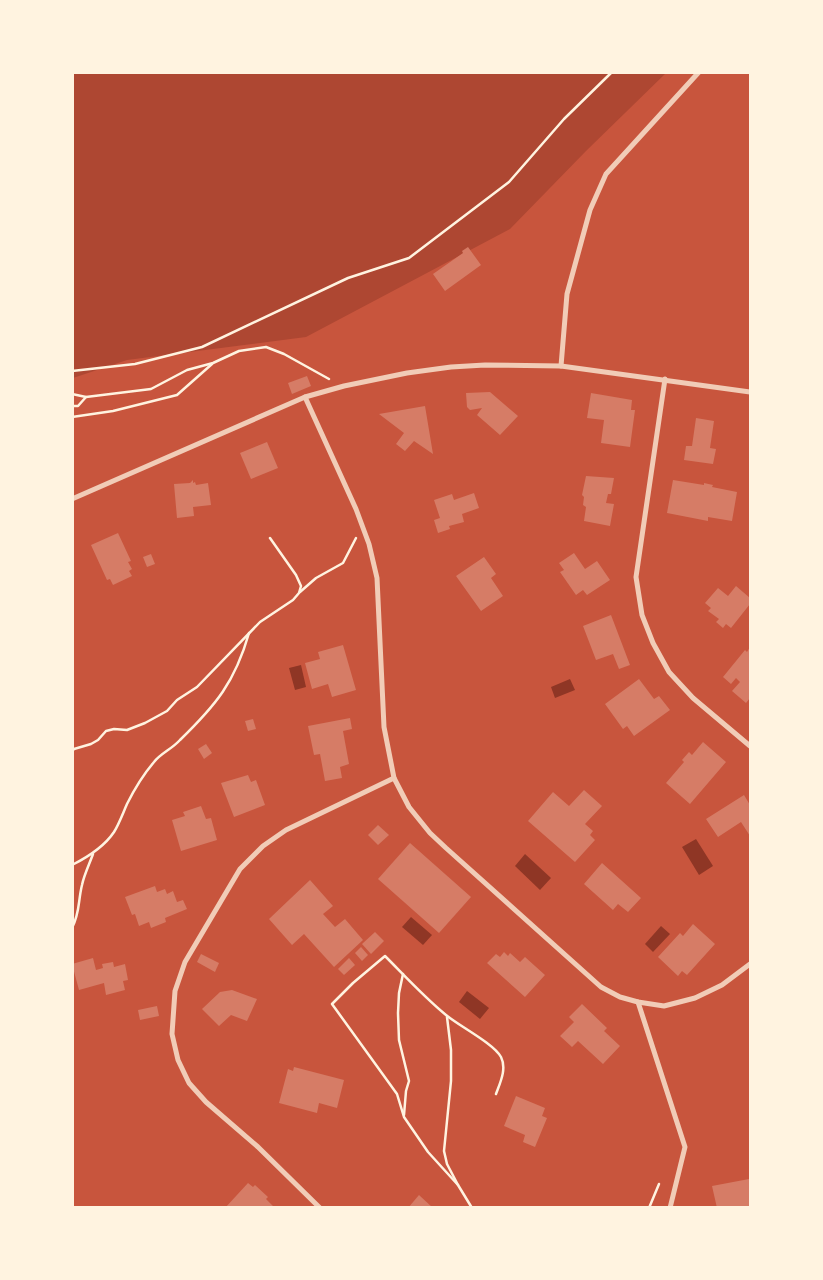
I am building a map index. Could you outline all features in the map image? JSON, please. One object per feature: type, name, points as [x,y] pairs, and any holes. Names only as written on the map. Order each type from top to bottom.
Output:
[{"type":"street","points":[[561,366],[567,294],[590,210],[606,174],[699,72]]},
{"type":"street","points":[[72,499],[305,397],[344,386],[407,373],[451,367],[561,366],[750,392]]},
{"type":"street","points":[[665,379],[636,577],[642,615],[652,643],[669,672],[693,698],[750,746]]},
{"type":"street","points":[[305,397],[356,509],[377,578],[384,727],[394,778],[409,807],[430,833],[601,988],[638,1002],[664,1006],[695,998],[722,984],[750,964]]},
{"type":"street","points":[[320,1208],[258,1147],[206,1102],[189,1083],[178,1060],[172,1034],[175,991],[185,962],[240,868],[263,846],[286,830],[394,778]]},
{"type":"street","points":[[638,1002],[685,1147],[670,1208]]},
{"type":"path","points":[[72,371],[135,364],[202,347],[348,278],[409,258],[509,182],[564,119],[612,72]]},
{"type":"path","points":[[72,394],[86,397],[151,389],[187,370],[213,363],[239,351],[266,347],[284,354],[317,374],[344,386]]},
{"type":"path","points":[[72,416],[114,411],[176,395],[213,363]]},
{"type":"path","points":[[72,406],[78,406],[86,397]]},
{"type":"path","points":[[72,751],[98,740],[106,732],[114,729],[127,730],[167,711],[177,700],[197,687],[260,622],[293,600],[316,578],[343,563],[355,540],[363,530]]},
{"type":"path","points":[[270,538],[296,575],[301,586],[299,593]]},
{"type":"path","points":[[72,865],[93,853],[114,832],[144,775],[157,758],[174,746],[196,725],[223,693],[237,670],[250,632]]},
{"type":"path","points":[[72,928],[79,915],[78,903],[82,885],[93,853]]},
{"type":"path","points":[[458,1185],[428,1152],[404,1117],[396,1094],[387,1079],[332,1004],[353,982],[385,956],[447,1017],[482,1040],[500,1056],[503,1063],[503,1076],[496,1094]]},
{"type":"path","points":[[403,974],[399,993],[398,1013],[399,1040],[409,1081],[406,1091],[404,1117]]},
{"type":"path","points":[[447,1017],[451,1050],[451,1081],[444,1151],[447,1164],[472,1208]]},
{"type":"path","points":[[649,1208],[659,1184]]},
{"type":"shaded area","points":[[73,73],[666,73],[510,229],[306,337],[127,360],[73,378]]},
{"type":"shaded area","points":[[301,665],[306,687],[295,690],[289,668]]},
{"type":"shaded area","points":[[570,679],[575,690],[555,698],[551,687]]},
{"type":"shaded area","points":[[696,839],[713,866],[699,875],[682,847]]},
{"type":"shaded area","points":[[525,854],[551,878],[540,890],[515,866]]},
{"type":"shaded area","points":[[411,917],[432,935],[423,945],[402,927]]},
{"type":"shaded area","points":[[661,926],[670,934],[653,952],[645,944]]},
{"type":"shaded area","points":[[467,991],[489,1008],[480,1019],[459,1002]]},
{"type":"building","points":[[468,247],[481,265],[445,291],[433,274],[463,253],[462,251]]},
{"type":"building","points":[[307,376],[311,386],[292,394],[288,383]]},
{"type":"building","points":[[490,392],[518,416],[500,435],[477,415],[482,408],[470,410],[467,407],[466,393]]},
{"type":"building","points":[[591,393],[632,400],[631,410],[635,410],[630,447],[601,443],[604,420],[587,418]]},
{"type":"building","points":[[425,406],[433,454],[414,441],[405,451],[396,444],[404,433],[379,414]]},
{"type":"building","points":[[696,418],[714,421],[710,448],[716,449],[713,464],[684,460],[686,446],[692,446]]},
{"type":"building","points":[[267,442],[278,468],[251,479],[240,453]]},
{"type":"building","points":[[586,476],[614,478],[611,494],[608,494],[606,503],[614,504],[610,526],[584,521],[586,507],[583,505],[584,497],[582,495]]},
{"type":"building","points":[[193,480],[193,483],[195,482],[196,485],[208,483],[211,505],[193,507],[194,516],[177,518],[174,484],[190,483]]},
{"type":"building","points":[[673,480],[704,485],[704,483],[713,485],[712,487],[737,492],[732,521],[708,517],[708,521],[667,513]]},
{"type":"building","points":[[474,493],[479,508],[462,514],[464,522],[449,526],[450,529],[438,533],[434,520],[440,518],[434,500],[452,494],[454,500]]},
{"type":"building","points":[[118,533],[131,561],[128,562],[132,569],[129,571],[132,576],[113,585],[110,579],[107,580],[91,545]]},
{"type":"building","points":[[574,553],[585,569],[597,561],[610,580],[587,595],[583,590],[576,595],[560,572],[564,570],[559,563]]},
{"type":"building","points":[[151,554],[155,564],[147,567],[143,557]]},
{"type":"building","points":[[484,557],[496,574],[491,578],[503,596],[481,611],[456,576]]},
{"type":"building","points":[[736,586],[750,598],[750,604],[731,628],[726,624],[723,628],[716,622],[719,619],[708,611],[711,608],[705,603],[718,588],[728,596]]},
{"type":"building","points":[[611,615],[630,665],[619,669],[613,654],[596,660],[583,626]]},
{"type":"building","points":[[343,645],[356,690],[332,697],[328,684],[312,689],[305,663],[320,659],[318,652]]},
{"type":"building","points":[[750,647],[750,698],[746,703],[732,691],[740,682],[736,678],[731,684],[723,677],[745,650],[747,652]]},
{"type":"building","points":[[639,679],[654,699],[659,696],[670,710],[634,736],[627,726],[623,729],[605,704]]},
{"type":"building","points":[[350,718],[352,729],[343,731],[349,764],[340,767],[342,778],[325,781],[320,754],[314,755],[308,726]]},
{"type":"building","points":[[253,719],[256,729],[248,731],[245,721]]},
{"type":"building","points":[[703,742],[726,762],[690,804],[666,783],[684,762],[682,760],[689,752],[692,755]]},
{"type":"building","points":[[206,744],[212,753],[204,759],[198,749]]},
{"type":"building","points":[[248,775],[251,782],[256,780],[265,805],[234,817],[221,783]]},
{"type":"building","points":[[584,790],[602,806],[585,824],[593,831],[590,835],[595,840],[575,862],[528,821],[553,792],[569,806]]},
{"type":"building","points":[[744,795],[750,805],[750,836],[741,822],[718,837],[706,819]]},
{"type":"building","points":[[201,806],[206,819],[211,818],[217,840],[181,851],[172,820],[185,816],[183,812]]},
{"type":"building","points":[[378,825],[389,835],[378,845],[368,835]]},
{"type":"building","points":[[410,843],[471,897],[439,933],[378,879]]},
{"type":"building","points":[[602,863],[641,898],[628,912],[618,904],[613,910],[584,884]]},
{"type":"building","points":[[310,880],[333,906],[323,914],[335,927],[345,919],[363,940],[334,967],[304,934],[292,945],[269,919]]},
{"type":"building","points":[[155,886],[157,892],[165,889],[167,894],[173,891],[177,902],[183,900],[187,909],[165,918],[166,922],[151,928],[149,922],[139,926],[135,914],[132,915],[125,897]]},
{"type":"building","points":[[693,924],[715,944],[687,975],[682,971],[678,976],[658,957],[680,933],[683,936]]},
{"type":"building","points":[[375,932],[384,941],[371,954],[362,944]]},
{"type":"building","points":[[361,947],[368,955],[362,961],[355,953]]},
{"type":"building","points":[[504,952],[508,956],[510,953],[520,962],[525,957],[545,975],[525,997],[487,963],[496,954],[500,957]]},
{"type":"building","points":[[201,954],[219,963],[215,972],[197,962]]},
{"type":"building","points":[[93,958],[96,970],[103,968],[102,964],[113,962],[114,967],[125,964],[128,980],[123,981],[125,990],[106,995],[104,983],[79,990],[72,964]]},
{"type":"building","points":[[349,958],[355,965],[344,975],[338,969]]},
{"type":"building","points":[[232,990],[257,999],[247,1021],[231,1015],[219,1026],[202,1009],[220,992]]},
{"type":"building","points":[[582,1004],[607,1028],[604,1031],[620,1046],[603,1064],[578,1041],[572,1047],[560,1036],[574,1022],[569,1017]]},
{"type":"building","points":[[157,1006],[159,1016],[140,1020],[138,1010]]},
{"type":"building","points":[[294,1067],[344,1080],[337,1108],[319,1103],[317,1113],[279,1103],[288,1069],[293,1071]]},
{"type":"building","points":[[516,1096],[545,1108],[542,1116],[547,1118],[535,1147],[523,1142],[525,1135],[504,1126]]},
{"type":"building","points":[[749,1179],[750,1208],[717,1208],[712,1186]]},
{"type":"building","points":[[248,1183],[253,1187],[255,1185],[268,1197],[266,1199],[275,1208],[225,1208]]},
{"type":"building","points":[[419,1195],[433,1208],[408,1208]]}]
